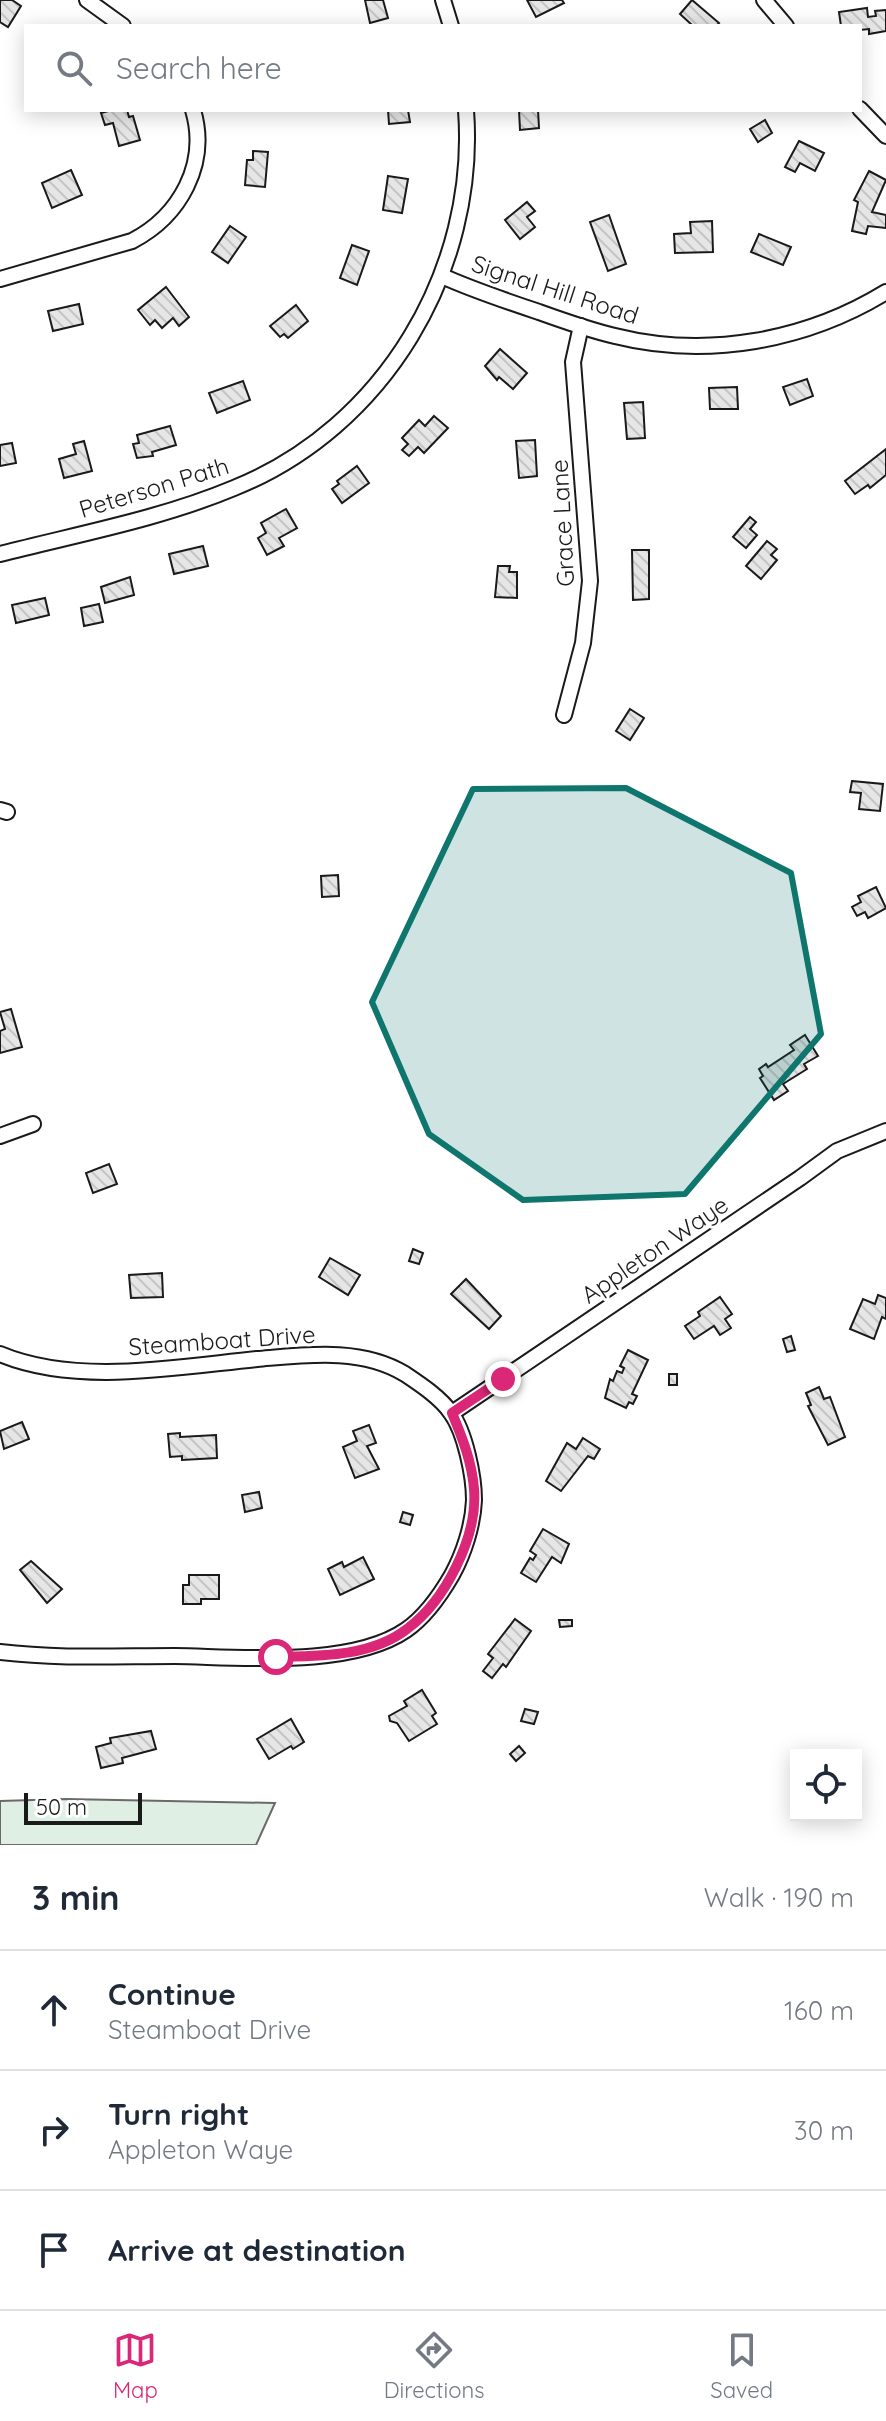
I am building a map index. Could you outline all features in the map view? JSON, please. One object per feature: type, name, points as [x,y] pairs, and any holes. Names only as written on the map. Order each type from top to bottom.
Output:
[{"type":"street","points":[[87,0],[120,24]]},
{"type":"street","points":[[443,0],[450,24]]},
{"type":"street","points":[[764,0],[784,24]]},
{"type":"street","points":[[862,111],[886,136]]},
{"type":"street","points":[[0,279],[117,246],[152,231],[174,209],[188,185],[197,159],[198,141],[193,112]]},
{"type":"street","name":"Peterson Path","points":[[0,554],[198,501],[235,488],[295,456],[353,411],[381,380],[412,337],[442,276],[459,221],[466,177],[466,112]]},
{"type":"street","name":"Signal Hill Road","points":[[442,276],[581,326],[649,342],[695,346],[734,344],[803,329],[853,310],[886,292]]},
{"type":"street","name":"Grace Lane","points":[[564,715],[583,643],[590,581],[573,362],[581,326]]},
{"type":"street","points":[[0,1136],[33,1124]]},
{"type":"street","name":"Appleton Waye","points":[[452,1413],[837,1151],[886,1131]]},
{"type":"street","name":"Steamboat Drive","points":[[0,1354],[23,1363],[71,1371],[177,1367],[311,1354],[376,1362],[404,1373],[452,1413],[468,1455],[474,1489],[468,1534],[459,1560],[438,1598],[407,1630],[362,1649],[324,1656],[104,1657],[0,1652]]},
{"type":"highlighted area","points":[[626,788],[791,873],[821,1034],[685,1194],[523,1200],[429,1134],[372,1002],[473,789]]},
{"type":"green space","points":[[66,1799],[275,1803],[256,1845],[0,1845],[0,1801]]},
{"type":"building","points":[[0,0],[12,0],[21,6],[8,27],[0,22]]},
{"type":"building","points":[[365,0],[383,0],[388,18],[370,23]]},
{"type":"building","points":[[527,0],[562,0],[564,3],[536,17]]},
{"type":"building","points":[[692,0],[719,23],[691,24],[680,14]]},
{"type":"building","points":[[867,8],[868,17],[876,16],[875,11],[886,10],[886,31],[869,34],[869,29],[862,30],[862,24],[841,24],[839,12]]},
{"type":"building","points":[[128,112],[129,117],[133,116],[140,140],[119,146],[113,123],[105,125],[101,113]]},
{"type":"building","points":[[388,112],[408,112],[410,122],[389,124]]},
{"type":"building","points":[[519,112],[538,112],[539,128],[520,130]]},
{"type":"building","points":[[765,120],[772,133],[758,142],[750,129]]},
{"type":"building","points":[[799,141],[824,153],[815,171],[800,163],[795,172],[785,167]]},
{"type":"building","points":[[253,151],[268,152],[265,187],[245,185],[247,160],[253,160]]},
{"type":"building","points":[[71,170],[82,195],[52,208],[42,183]]},
{"type":"building","points":[[869,171],[886,180],[872,212],[886,215],[886,228],[868,226],[866,234],[852,231],[858,202],[854,200]]},
{"type":"building","points":[[388,176],[408,179],[402,213],[383,210]]},
{"type":"building","points":[[527,202],[535,211],[527,217],[535,227],[520,239],[505,220]]},
{"type":"building","points":[[609,215],[626,264],[608,271],[590,222]]},
{"type":"building","points":[[712,221],[713,252],[675,253],[674,234],[691,233],[690,222]]},
{"type":"building","points":[[230,226],[246,237],[228,263],[212,252]]},
{"type":"building","points":[[759,234],[791,247],[783,265],[751,252]]},
{"type":"building","points":[[352,245],[369,251],[357,285],[340,278]]},
{"type":"building","points":[[166,287],[189,317],[179,326],[173,318],[162,328],[155,320],[150,325],[138,310]]},
{"type":"building","points":[[79,304],[83,324],[53,331],[48,311]]},
{"type":"building","points":[[296,305],[308,321],[288,338],[284,334],[280,337],[270,326]]},
{"type":"building","points":[[500,349],[527,373],[513,389],[499,377],[497,380],[485,366]]},
{"type":"building","points":[[807,379],[813,396],[790,405],[783,387]]},
{"type":"building","points":[[243,381],[250,400],[217,413],[209,393]]},
{"type":"building","points":[[737,387],[738,409],[710,409],[709,388]]},
{"type":"building","points":[[643,402],[645,438],[627,439],[624,403]]},
{"type":"building","points":[[434,416],[448,428],[424,453],[418,447],[409,456],[402,450],[408,444],[402,438],[419,420],[425,426]]},
{"type":"building","points":[[170,426],[176,445],[152,452],[153,456],[137,458],[133,444],[139,443],[137,435]]},
{"type":"building","points":[[535,440],[537,476],[519,478],[516,441]]},
{"type":"building","points":[[84,441],[92,471],[64,478],[59,459],[76,454],[73,444]]},
{"type":"building","points":[[12,443],[16,463],[0,466],[0,445]]},
{"type":"building","points":[[886,449],[886,475],[870,488],[868,485],[855,494],[845,481]]},
{"type":"building","points":[[357,466],[369,483],[342,503],[332,489],[339,484],[337,481]]},
{"type":"building","points":[[286,509],[297,528],[279,538],[284,546],[267,555],[258,538],[266,533],[261,523]]},
{"type":"building","points":[[750,517],[756,522],[750,529],[757,535],[746,548],[733,537]]},
{"type":"building","points":[[767,541],[777,549],[771,555],[777,560],[761,579],[746,566]]},
{"type":"building","points":[[203,546],[208,566],[174,574],[169,554]]},
{"type":"building","points":[[632,550],[649,550],[649,599],[633,600]]},
{"type":"building","points":[[498,566],[510,566],[509,572],[517,572],[517,598],[495,597]]},
{"type":"building","points":[[130,577],[134,595],[105,603],[101,587]]},
{"type":"building","points":[[45,598],[49,615],[16,623],[12,605]]},
{"type":"building","points":[[99,604],[103,622],[84,626],[81,608]]},
{"type":"building","points":[[630,709],[644,718],[630,740],[616,731]]},
{"type":"building","points":[[852,781],[883,784],[880,811],[859,809],[861,793],[850,792]]},
{"type":"building","points":[[338,875],[339,896],[322,897],[321,876]]},
{"type":"building","points":[[876,887],[886,908],[868,918],[865,912],[857,916],[852,907],[861,902],[858,896]]},
{"type":"building","points":[[11,1009],[22,1047],[0,1053],[0,1031],[5,1029],[0,1012]]},
{"type":"building","points":[[805,1035],[818,1056],[804,1064],[807,1069],[783,1084],[788,1091],[774,1100],[760,1078],[763,1076],[759,1069],[766,1064],[768,1067],[794,1050],[790,1045]]},
{"type":"building","points":[[109,1164],[117,1184],[93,1193],[86,1173]]},
{"type":"building","points":[[413,1249],[423,1253],[419,1264],[409,1261]]},
{"type":"building","points":[[330,1258],[360,1275],[348,1295],[319,1277]]},
{"type":"building","points":[[162,1273],[163,1297],[131,1298],[129,1275]]},
{"type":"building","points":[[466,1279],[501,1316],[489,1329],[451,1294]]},
{"type":"building","points":[[878,1295],[886,1298],[886,1319],[882,1317],[874,1339],[850,1329],[863,1299],[875,1304]]},
{"type":"building","points":[[720,1297],[732,1314],[725,1319],[731,1328],[720,1335],[714,1326],[694,1339],[685,1326],[700,1316],[698,1312]]},
{"type":"building","points":[[791,1336],[795,1350],[787,1352],[783,1339]]},
{"type":"building","points":[[628,1350],[648,1360],[632,1394],[637,1396],[633,1404],[629,1402],[626,1408],[605,1398],[610,1379],[613,1381],[617,1371],[622,1373],[624,1368],[620,1366]]},
{"type":"building","points":[[669,1374],[677,1374],[677,1385],[669,1385]]},
{"type":"building","points":[[819,1387],[824,1399],[830,1397],[845,1437],[828,1445],[808,1406],[811,1405],[806,1393]]},
{"type":"building","points":[[22,1422],[29,1439],[4,1449],[0,1431]]},
{"type":"building","points":[[369,1425],[376,1443],[367,1446],[379,1469],[355,1478],[343,1447],[357,1441],[353,1431]]},
{"type":"building","points":[[180,1433],[180,1437],[216,1435],[217,1458],[182,1460],[182,1456],[170,1457],[168,1434]]},
{"type":"building","points":[[583,1438],[600,1449],[594,1459],[588,1456],[561,1491],[546,1481],[567,1443],[576,1449]]},
{"type":"building","points":[[259,1492],[262,1508],[245,1512],[242,1495]]},
{"type":"building","points":[[403,1512],[413,1515],[410,1525],[400,1522]]},
{"type":"building","points":[[543,1529],[569,1544],[561,1563],[552,1557],[536,1582],[521,1573],[530,1558],[533,1560],[536,1555],[530,1551]]},
{"type":"building","points":[[363,1557],[374,1579],[340,1595],[328,1569],[342,1562],[344,1567]]},
{"type":"building","points":[[31,1561],[62,1589],[47,1603],[20,1570]]},
{"type":"building","points":[[189,1575],[219,1575],[219,1599],[201,1599],[201,1604],[183,1604],[183,1585],[189,1585]]},
{"type":"building","points":[[515,1619],[531,1631],[506,1667],[503,1664],[492,1678],[483,1671],[493,1658],[488,1654]]},
{"type":"building","points":[[559,1620],[572,1620],[572,1626],[560,1627]]},
{"type":"building","points":[[422,1690],[436,1713],[432,1716],[437,1724],[409,1741],[389,1716],[407,1706],[404,1701]]},
{"type":"building","points":[[525,1709],[538,1712],[534,1724],[521,1721]]},
{"type":"building","points":[[291,1719],[304,1742],[269,1759],[257,1739]]},
{"type":"building","points":[[151,1731],[156,1749],[122,1758],[123,1763],[101,1768],[96,1747],[111,1743],[110,1738]]},
{"type":"building","points":[[519,1746],[525,1753],[516,1761],[510,1754]]},
{"type":"route","points":[[276,1657],[339,1655],[362,1649],[407,1630],[438,1598],[459,1560],[474,1505],[468,1455],[452,1413],[503,1379]]}]
